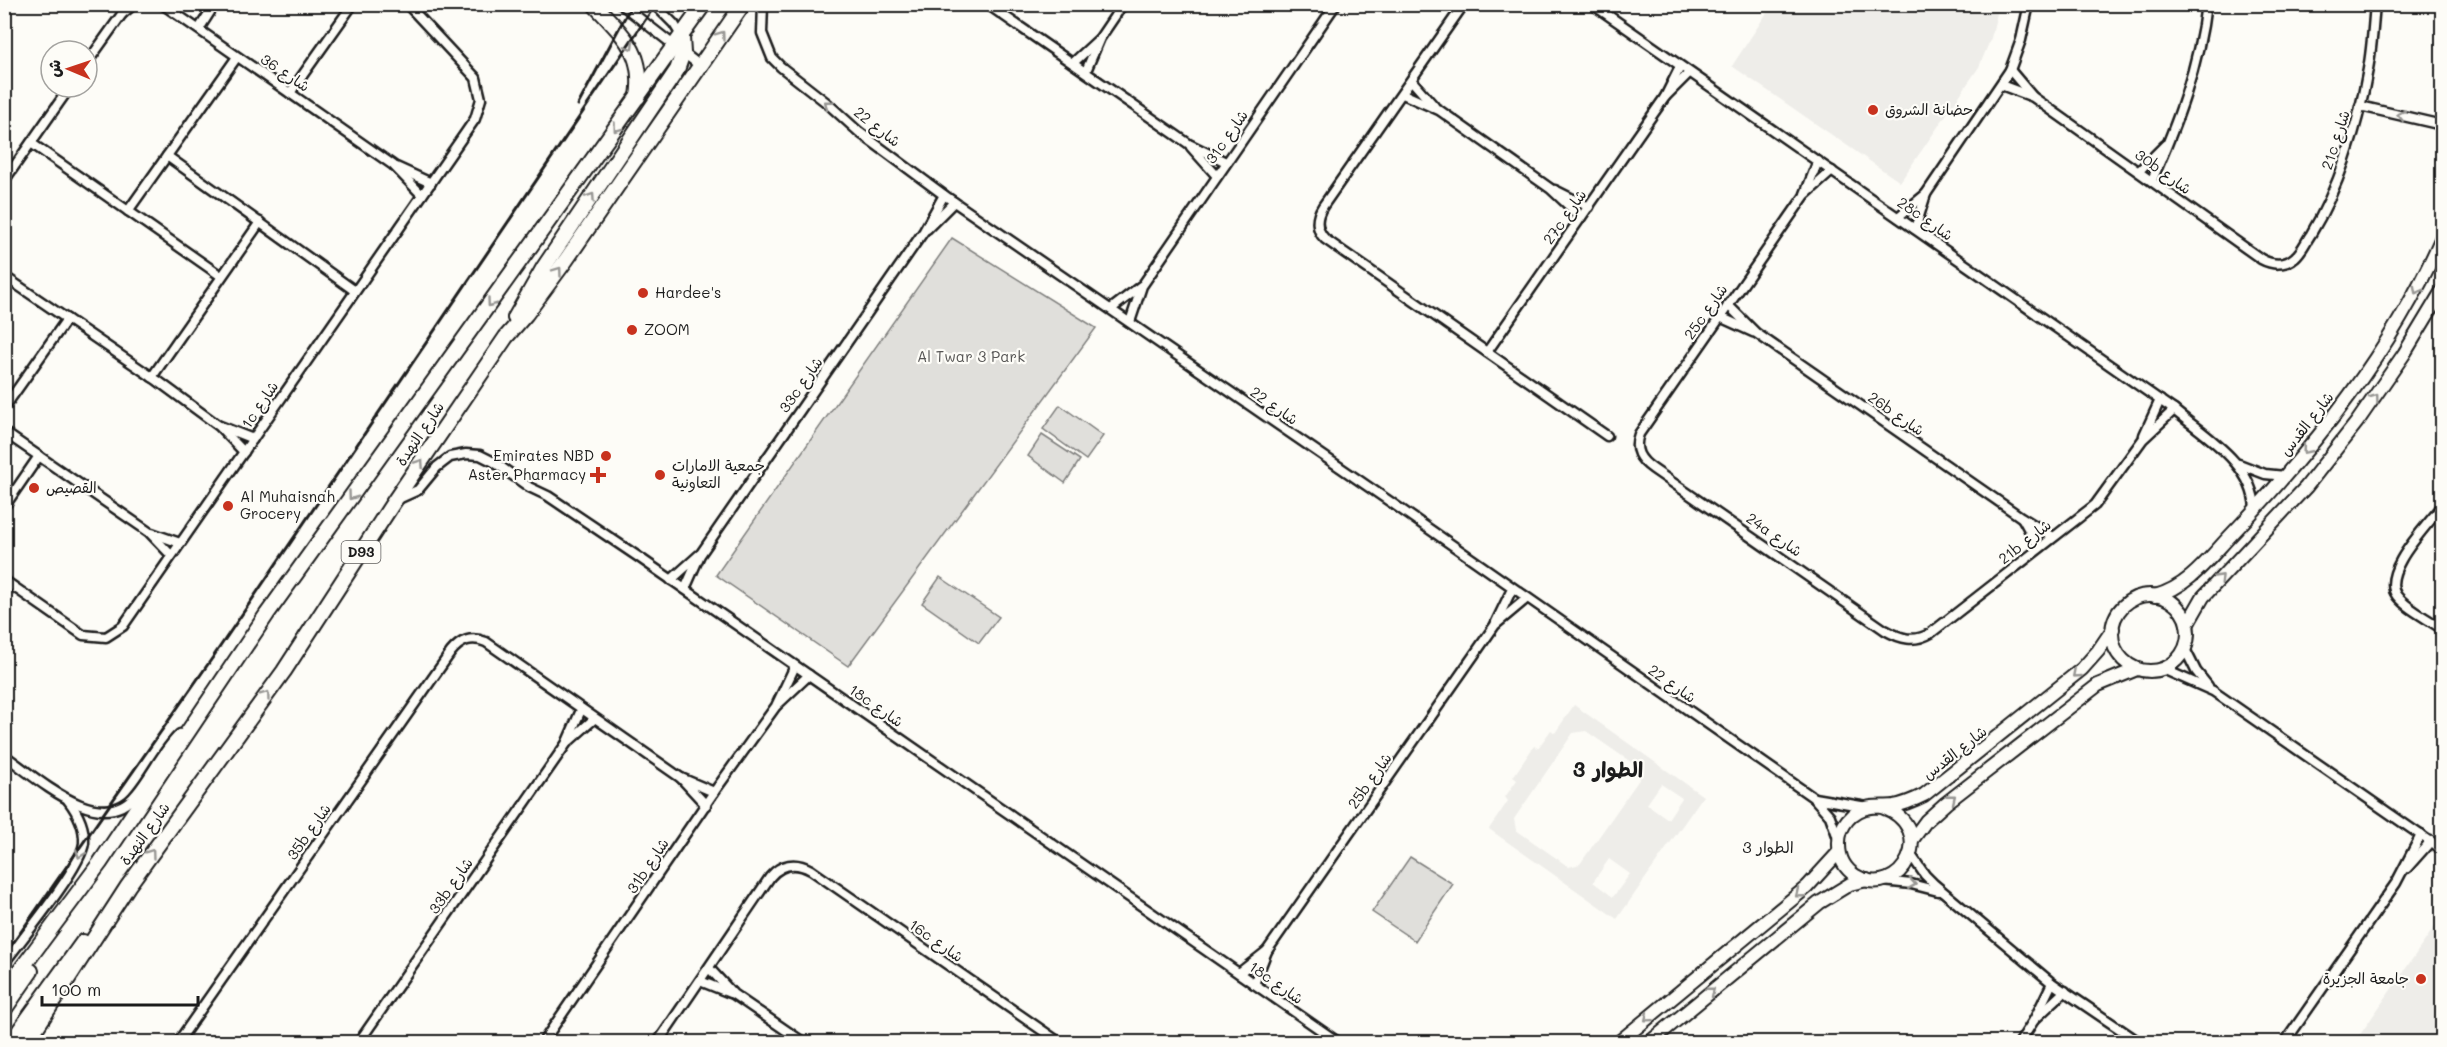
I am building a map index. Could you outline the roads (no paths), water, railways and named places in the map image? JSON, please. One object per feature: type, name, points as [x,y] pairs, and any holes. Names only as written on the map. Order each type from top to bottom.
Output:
[{"type":"main road","points":[[594,4],[628,41],[636,54],[640,84],[637,100]]},
{"type":"main road","name":"شارع النهدة","points":[[4,1010],[67,918],[100,863],[189,728],[267,614],[637,100],[680,45],[704,4]]},
{"type":"main road","name":"شارع النهدة","points":[[27,1042],[128,886],[284,671],[395,500],[506,337],[566,260],[743,4]]},
{"type":"main road","points":[[506,337],[544,267],[672,78],[680,45]]},
{"type":"main road","name":"شارع القدس","points":[[2155,596],[2174,590],[2191,578],[2285,476],[2338,410],[2412,298],[2442,237]]},
{"type":"main road","points":[[2187,625],[2176,606],[2155,596],[2135,598],[2119,611],[2112,638],[2123,660],[2137,669],[2146,671],[2163,669],[2179,657],[2185,649],[2187,625],[2203,597],[2306,487],[2357,422],[2404,354],[2442,291]]},
{"type":"main road","name":"شارع القدس","points":[[1875,807],[1912,801],[1935,787],[2082,669],[2113,629]]},
{"type":"main road","points":[[1912,840],[1934,813],[2082,696],[2107,680],[2137,669]]},
{"type":"main road","points":[[1650,1042],[1820,903],[1850,884],[1872,880],[1898,873],[1911,855],[1912,840],[1909,828],[1903,818],[1893,811],[1875,807],[1858,811],[1848,818],[1838,839],[1839,852],[1849,870],[1872,880]]},
{"type":"main road","points":[[1619,1042],[1807,887],[1839,852]]},
{"type":"main road","name":"شارع النهدة","points":[[4,992],[100,863]]},
{"type":"main road","name":"شارع النهدة","points":[[11,1042],[84,940],[128,886]]},
{"type":"street","points":[[122,14],[125,4]]},
{"type":"street","points":[[99,46],[122,14],[134,4]]},
{"type":"street","name":"شارع 36","points":[[162,4],[393,165],[430,183]]},
{"type":"street","points":[[199,28],[216,4]]},
{"type":"street","points":[[290,93],[353,4]]},
{"type":"street","name":"1c شارع","points":[[4,580],[74,631],[91,637],[106,637],[123,626],[475,119],[481,99],[480,88],[469,69],[408,4]]},
{"type":"street","points":[[621,4],[680,45],[699,65]]},
{"type":"street","points":[[654,4],[674,24],[680,45]]},
{"type":"street","name":"شارع 22","points":[[763,4],[762,33],[769,52],[781,67],[859,132],[954,202],[1392,503],[1526,599],[1814,798],[1830,816],[1838,839]]},
{"type":"street","points":[[987,4],[1189,144],[1226,162]]},
{"type":"street","points":[[1086,71],[1100,38],[1123,4]]},
{"type":"street","name":"31c شارع","points":[[1130,322],[1142,286],[1216,175],[1336,4]]},
{"type":"street","points":[[1464,4],[1320,211],[1318,227],[1321,235],[1607,436]]},
{"type":"street","name":"28c شارع","points":[[1592,4],[2160,400],[2236,462],[2255,471],[2285,476]]},
{"type":"street","points":[[1898,217],[1926,194],[2001,85],[2010,70],[2022,40],[2029,4]]},
{"type":"street","points":[[2152,180],[2192,77],[2206,4]]},
{"type":"street","name":"21c شارع","points":[[2280,264],[2288,262],[2300,252],[2325,208],[2343,167],[2368,68],[2375,4]]},
{"type":"street","points":[[1074,63],[1100,38]]},
{"type":"street","points":[[128,211],[237,57]]},
{"type":"street","name":"27c شارع","points":[[1487,352],[1665,97],[1680,67]]},
{"type":"street","name":"30b شارع","points":[[2010,70],[2033,97]]},
{"type":"street","name":"27c شارع","points":[[1665,97],[1689,73]]},
{"type":"street","points":[[1412,81],[1439,110]]},
{"type":"street","name":"30b شارع","points":[[2001,85],[2033,97],[2261,259],[2280,264]]},
{"type":"street","points":[[1402,94],[1439,110],[1551,189],[1581,218]]},
{"type":"street","points":[[4,181],[62,99]]},
{"type":"street","points":[[2360,106],[2442,125]]},
{"type":"street","points":[[32,143],[221,276]]},
{"type":"street","points":[[2139,171],[2168,143]]},
{"type":"street","points":[[1189,144],[1216,175]]},
{"type":"street","points":[[167,156],[355,291]]},
{"type":"street","name":"25c شارع","points":[[1636,447],[1639,434],[1804,195],[1818,161]]},
{"type":"street","name":"شارع 36","points":[[393,165],[422,195]]},
{"type":"street","name":"25c شارع","points":[[1804,195],[1832,171]]},
{"type":"street","points":[[1551,189],[1589,207]]},
{"type":"street","points":[[1915,228],[1926,194]]},
{"type":"street","name":"33c شارع","points":[[685,590],[700,555],[924,231],[944,195]]},
{"type":"street","name":"33c شارع","points":[[924,231],[954,202]]},
{"type":"street","points":[[152,377],[260,222]]},
{"type":"street","points":[[4,276],[152,377],[219,426],[244,452]]},
{"type":"street","name":"31c شارع","points":[[1111,309],[1142,286]]},
{"type":"street","name":"26b شارع","points":[[1728,305],[1756,333],[2020,517],[2053,537]]},
{"type":"street","name":"26b شارع","points":[[1720,317],[1756,333]]},
{"type":"street","points":[[4,408],[67,319]]},
{"type":"street","name":"21b شارع","points":[[1902,638],[1917,639],[1931,633],[2087,512],[2102,498],[2143,439],[2160,400]]},
{"type":"street","name":"21b شارع","points":[[2143,439],[2174,410]]},
{"type":"street","points":[[219,426],[253,439]]},
{"type":"street","points":[[4,432],[149,532],[171,555]]},
{"type":"street","name":"24a شارع","points":[[1636,447],[1647,464],[1885,630],[1902,638]]},
{"type":"street","name":"18c شارع","points":[[395,500],[418,490],[443,462],[466,454],[487,458],[671,580],[1338,1042]]},
{"type":"street","points":[[4,507],[39,456]]},
{"type":"street","name":"28c شارع","points":[[2236,462],[2253,489],[2255,510]]},
{"type":"street","points":[[2442,506],[2396,566],[2393,575],[2394,589],[2403,602],[2442,629]]},
{"type":"street","name":"26b شارع","points":[[2020,517],[2039,548]]},
{"type":"street","points":[[149,532],[180,543]]},
{"type":"street","name":"33c شارع","points":[[671,580],[700,555]]},
{"type":"street","name":"25b شارع","points":[[1254,984],[1268,951],[1494,625],[1512,589]]},
{"type":"street","name":"25b شارع","points":[[1494,625],[1526,599]]},
{"type":"street","name":"35b شارع","points":[[178,1042],[451,651],[465,640],[479,639],[486,642],[581,710]]},
{"type":"street","points":[[2185,649],[2196,671],[2212,691]]},
{"type":"street","name":"31b شارع","points":[[546,1041],[714,792],[776,706],[795,666]]},
{"type":"street","points":[[2163,669],[2212,691],[2442,849]]},
{"type":"street","name":"31b شارع","points":[[776,706],[809,675]]},
{"type":"street","points":[[581,710],[681,778],[714,792]]},
{"type":"street","name":"33b شارع","points":[[359,1042],[566,744],[581,710]]},
{"type":"street","name":"33b شارع","points":[[566,744],[594,719]]},
{"type":"street","points":[[4,755],[68,800],[89,808],[111,810],[125,805],[136,795],[173,741],[189,728]]},
{"type":"street","points":[[681,778],[706,805]]},
{"type":"street","name":"شارع 22","points":[[1814,798],[1875,807]]},
{"type":"street","points":[[4,963],[80,856],[84,845],[84,833],[80,820],[68,800]]},
{"type":"street","points":[[2401,875],[2421,835]]},
{"type":"street","points":[[2285,1042],[2401,875],[2431,841]]},
{"type":"street","points":[[1911,855],[1925,875],[1944,893],[2052,983],[2139,1042]]},
{"type":"street","name":"16c شارع","points":[[709,968],[770,878],[781,867],[795,865],[811,870],[1059,1042]]},
{"type":"street","points":[[1872,880],[1911,884],[1944,893]]},
{"type":"street","name":"25b شارع","points":[[1239,973],[1268,951]]},
{"type":"street","points":[[657,1042],[709,968],[733,994],[803,1042]]},
{"type":"street","points":[[700,981],[733,994]]},
{"type":"street","points":[[2020,1042],[2034,1020],[2052,983]]},
{"type":"street","points":[[2034,1020],[2065,991]]},
{"type":"railway","points":[[578,105],[632,4]]},
{"type":"railway","points":[[4,956],[213,657],[656,4]]},
{"type":"place","name":"حضانة الشروق","points":[[1873,110]]},
{"type":"place","name":"Hardee's","points":[[643,293]]},
{"type":"place","name":"ZOOM","points":[[632,330]]},
{"type":"place","name":"Emirates NBD","points":[[606,456]]},
{"type":"place","name":"Aster Pharmacy","points":[[598,475]]},
{"type":"place","name":"جمعية الامارات التعاونية","points":[[660,475]]},
{"type":"place","name":"القصيص","points":[[34,488]]},
{"type":"place","name":"Al Muhaisnah Grocery","points":[[228,506]]},
{"type":"place","name":"جامعة الجزيرة","points":[[2421,979]]},
{"type":"district","name":"الطوار 3","points":[[1608,770]]},
{"type":"district","name":"الطوار 3","points":[[1768,847]]},
{"type":"park label","name":"Al Twar 3 Park","points":[[971,357]]}]
